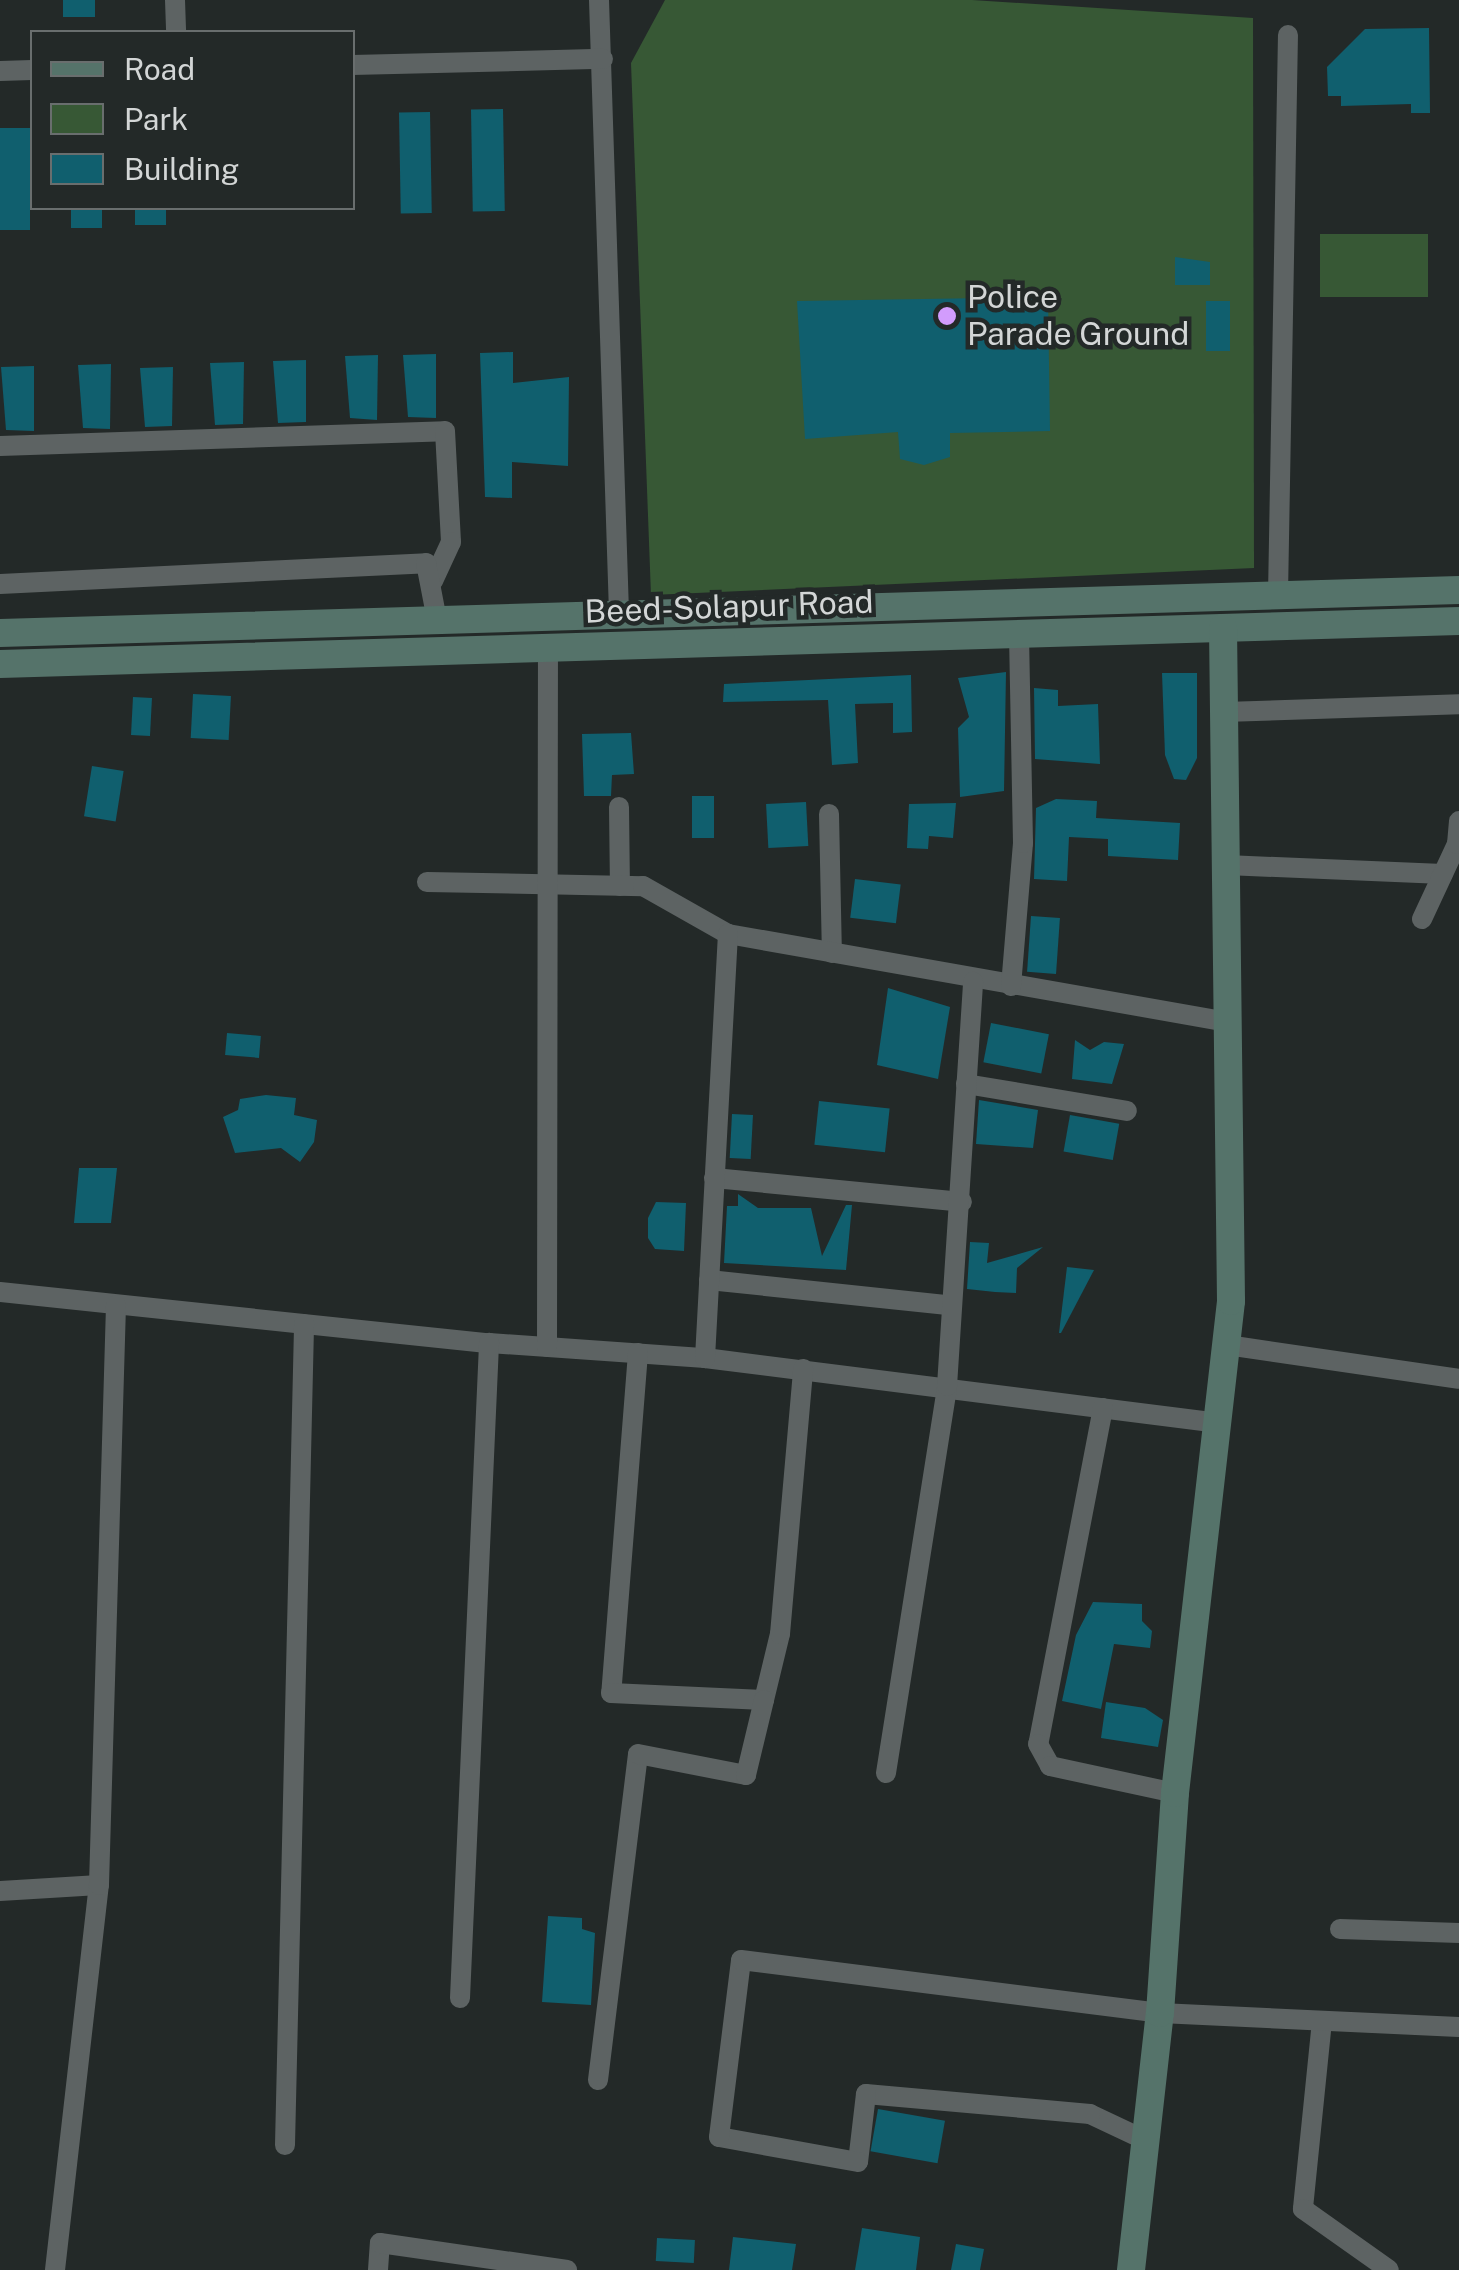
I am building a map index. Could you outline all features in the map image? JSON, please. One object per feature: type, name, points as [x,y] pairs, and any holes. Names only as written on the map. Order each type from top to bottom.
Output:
[{"type":"main road","name":"Beed-Solapur Road","points":[[0,633],[1459,590]]},
{"type":"main road","name":"Beed-Solapur Road","points":[[0,664],[1459,621]]},
{"type":"main road","points":[[1131,2270],[1160,2013],[1175,1793],[1227,1344],[1223,628]]},
{"type":"street","points":[[175,0],[176,30]]},
{"type":"street","points":[[603,2],[619,614]]},
{"type":"street","points":[[1278,595],[1288,34]]},
{"type":"street","points":[[355,65],[604,59]]},
{"type":"street","points":[[0,71],[30,70]]},
{"type":"street","points":[[0,446],[445,431],[450,542],[433,581]]},
{"type":"street","points":[[0,584],[426,562],[433,581],[437,620]]},
{"type":"street","points":[[1011,986],[1023,843],[1019,636]]},
{"type":"street","points":[[547,1347],[548,647]]},
{"type":"street","points":[[1224,712],[1459,704]]},
{"type":"street","points":[[619,807],[620,886]]},
{"type":"street","points":[[829,814],[832,953]]},
{"type":"street","points":[[1422,919],[1443,874],[1459,821]]},
{"type":"street","points":[[1226,864],[1443,874]]},
{"type":"street","points":[[427,882],[643,886],[728,934],[973,982],[1228,1022]]},
{"type":"street","points":[[705,1358],[728,934]]},
{"type":"street","points":[[886,1773],[946,1386],[948,1306],[962,1202],[973,982]]},
{"type":"street","points":[[966,1084],[1127,1111]]},
{"type":"street","points":[[714,1178],[962,1202]]},
{"type":"street","points":[[710,1280],[948,1306]]},
{"type":"street","points":[[0,1292],[489,1343],[705,1358],[1219,1423]]},
{"type":"street","points":[[55,2270],[100,1885],[116,1304]]},
{"type":"street","points":[[285,2145],[304,1324]]},
{"type":"street","points":[[460,1998],[489,1343]]},
{"type":"street","points":[[1227,1344],[1459,1379]]},
{"type":"street","points":[[638,1353],[611,1693],[764,1700]]},
{"type":"street","points":[[598,2080],[638,1754],[746,1775],[780,1634],[802,1369]]},
{"type":"street","points":[[1103,1408],[1038,1744],[1050,1766],[1175,1793]]},
{"type":"street","points":[[0,1891],[100,1885]]},
{"type":"street","points":[[1340,1930],[1459,1932]]},
{"type":"street","points":[[1145,2140],[1090,2114],[866,2094],[858,2162],[719,2138],[741,1960],[1160,2013],[1459,2028]]},
{"type":"street","points":[[1322,2021],[1303,2210],[1389,2270]]},
{"type":"street","points":[[378,2270],[380,2243],[568,2270]]},
{"type":"green space","name":"Police Parade Ground","points":[[665,0],[972,0],[1253,18],[1254,568],[651,595],[631,63]]},
{"type":"green space","points":[[1320,234],[1428,234],[1428,297],[1320,297]]},
{"type":"building","points":[[63,0],[95,0],[95,17],[63,17]]},
{"type":"building","points":[[1429,28],[1430,113],[1411,113],[1411,104],[1341,106],[1341,96],[1328,96],[1327,67],[1365,29]]},
{"type":"building","points":[[503,109],[505,211],[473,212],[471,110]]},
{"type":"building","points":[[430,112],[432,213],[401,214],[399,113]]},
{"type":"building","points":[[0,128],[30,128],[30,230],[0,230]]},
{"type":"building","points":[[71,210],[102,210],[102,228],[71,228]]},
{"type":"building","points":[[135,210],[166,210],[166,225],[135,225]]},
{"type":"building","points":[[1175,257],[1210,262],[1210,285],[1175,285]]},
{"type":"building","points":[[1048,297],[1050,431],[950,433],[950,457],[924,465],[900,459],[898,432],[805,439],[797,301]]},
{"type":"building","points":[[1206,301],[1230,301],[1230,351],[1206,351]]},
{"type":"building","points":[[513,352],[513,383],[569,377],[568,466],[512,462],[512,498],[485,497],[480,353]]},
{"type":"building","points":[[436,354],[436,418],[408,417],[403,355]]},
{"type":"building","points":[[378,355],[377,420],[350,418],[345,356]]},
{"type":"building","points":[[306,360],[306,422],[278,423],[273,361]]},
{"type":"building","points":[[244,362],[243,424],[215,425],[210,363]]},
{"type":"building","points":[[111,364],[110,429],[83,428],[78,365]]},
{"type":"building","points":[[34,366],[34,431],[6,430],[1,367]]},
{"type":"building","points":[[173,367],[172,426],[145,427],[140,368]]},
{"type":"building","points":[[1006,672],[1004,791],[960,797],[958,728],[969,717],[958,678]]},
{"type":"building","points":[[1162,673],[1197,673],[1197,758],[1186,780],[1174,779],[1165,755]]},
{"type":"building","points":[[911,675],[912,732],[893,733],[893,703],[855,704],[858,763],[832,765],[828,700],[723,702],[724,684]]},
{"type":"building","points":[[1034,688],[1058,690],[1058,706],[1098,704],[1100,764],[1035,759]]},
{"type":"building","points":[[193,694],[231,696],[229,740],[191,738]]},
{"type":"building","points":[[133,697],[152,698],[150,736],[131,735]]},
{"type":"building","points":[[631,733],[634,774],[612,775],[611,796],[584,796],[582,734]]},
{"type":"building","points":[[92,766],[124,771],[116,821],[84,816]]},
{"type":"building","points":[[692,796],[714,796],[714,838],[692,838]]},
{"type":"building","points":[[1056,799],[1097,801],[1096,818],[1180,823],[1178,860],[1108,856],[1108,839],[1069,837],[1067,881],[1034,879],[1036,808]]},
{"type":"building","points":[[806,802],[808,846],[768,848],[766,804]]},
{"type":"building","points":[[956,803],[953,838],[929,836],[928,849],[907,848],[909,804]]},
{"type":"building","points":[[855,879],[901,885],[896,923],[850,918]]},
{"type":"building","points":[[1031,916],[1060,918],[1056,974],[1027,972]]},
{"type":"building","points":[[888,988],[950,1007],[938,1079],[877,1065]]},
{"type":"building","points":[[991,1023],[1049,1034],[1041,1074],[983,1062]]},
{"type":"building","points":[[227,1033],[261,1036],[259,1058],[225,1055]]},
{"type":"building","points":[[1075,1040],[1090,1050],[1104,1042],[1124,1044],[1112,1084],[1072,1079]]},
{"type":"building","points":[[266,1095],[296,1098],[294,1115],[317,1120],[314,1142],[300,1162],[281,1148],[235,1153],[223,1117],[238,1110],[240,1099]]},
{"type":"building","points":[[979,1100],[1038,1110],[1033,1148],[976,1144]]},
{"type":"building","points":[[819,1101],[890,1108],[885,1152],[814,1145]]},
{"type":"building","points":[[732,1114],[753,1115],[751,1159],[730,1158]]},
{"type":"building","points":[[1070,1115],[1119,1124],[1113,1160],[1064,1151]]},
{"type":"building","points":[[79,1168],[117,1168],[111,1223],[74,1223]]},
{"type":"building","points":[[738,1194],[758,1208],[811,1208],[822,1256],[846,1205],[852,1205],[846,1270],[724,1263],[727,1206],[738,1206]]},
{"type":"building","points":[[656,1202],[686,1203],[684,1251],[655,1249],[648,1238],[648,1218]]},
{"type":"building","points":[[970,1242],[989,1243],[987,1263],[1043,1247],[1017,1268],[1016,1293],[995,1292],[967,1289]]},
{"type":"building","points":[[1067,1267],[1094,1270],[1059,1333]]},
{"type":"building","points":[[1093,1602],[1142,1604],[1142,1621],[1152,1631],[1150,1648],[1114,1644],[1101,1709],[1062,1701],[1076,1635]]},
{"type":"building","points":[[1106,1702],[1145,1708],[1163,1720],[1158,1747],[1101,1738]]},
{"type":"building","points":[[548,1916],[582,1918],[582,1929],[595,1933],[591,2005],[542,2002]]},
{"type":"building","points":[[878,2109],[945,2121],[938,2163],[871,2151]]},
{"type":"building","points":[[862,2228],[920,2237],[916,2270],[855,2270]]},
{"type":"building","points":[[733,2237],[796,2244],[792,2270],[729,2270]]},
{"type":"building","points":[[657,2238],[695,2240],[694,2263],[656,2261]]},
{"type":"building","points":[[956,2244],[984,2249],[980,2270],[951,2270]]},
{"type":"place","name":"Police Parade Ground","points":[[947,316]]}]
